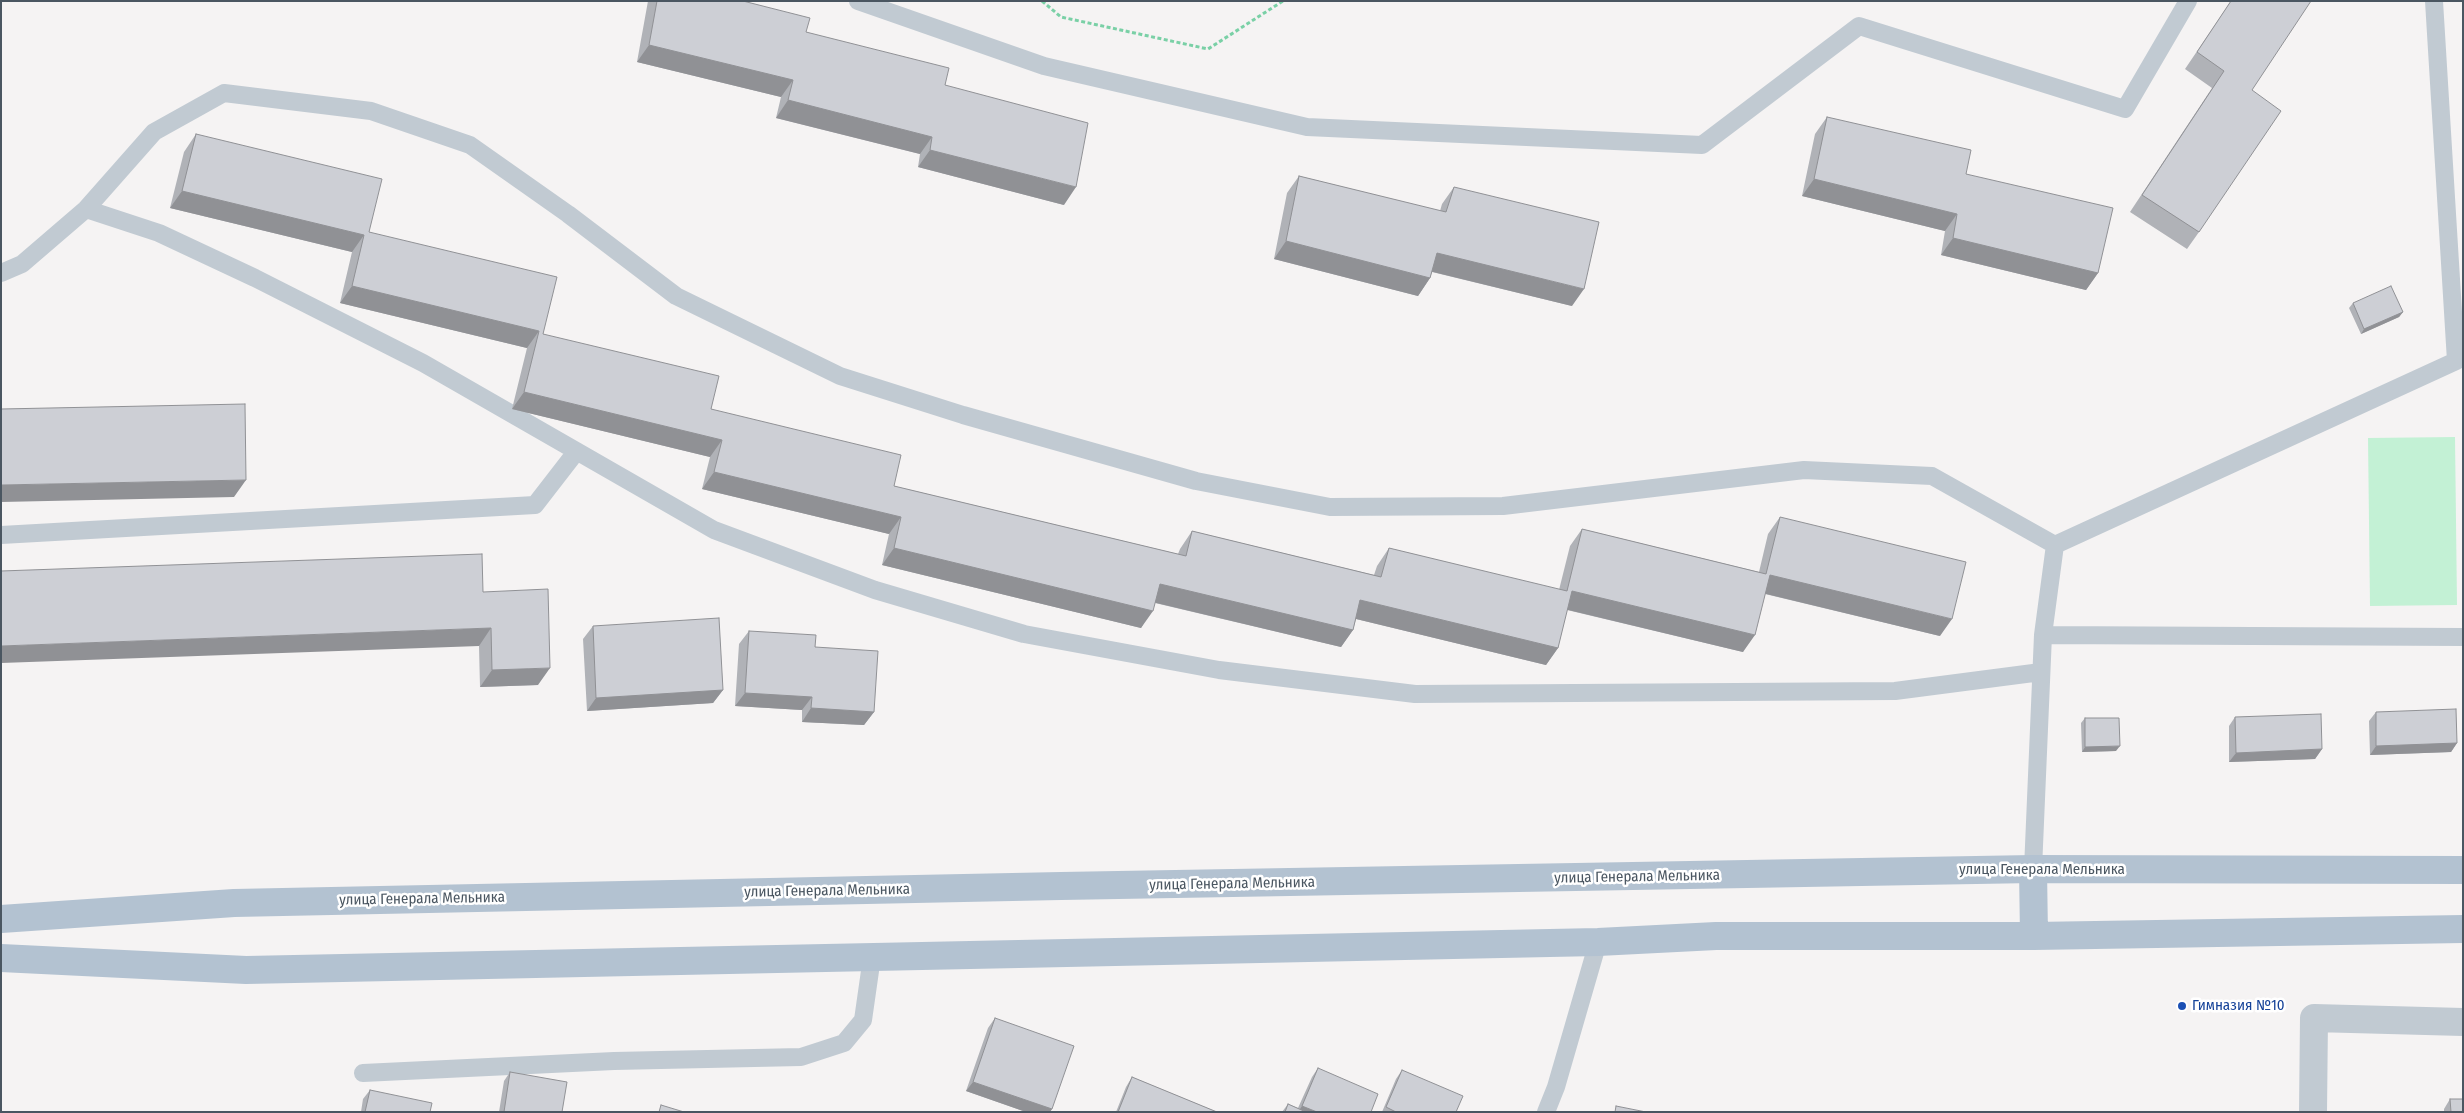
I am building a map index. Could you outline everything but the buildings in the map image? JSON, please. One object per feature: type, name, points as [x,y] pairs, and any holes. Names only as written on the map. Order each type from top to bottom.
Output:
[{"type":"main road","name":"улица Генерала Мельника","points":[[1,919],[244,903],[2034,869],[2463,870]]},
{"type":"main road","points":[[2034,869],[2034,936]]},
{"type":"main road","points":[[1,958],[246,970],[1598,942],[1716,936],[2034,936],[2463,929]]},
{"type":"street","points":[[2313,1112],[2314,1018],[2463,1022]]},
{"type":"lane","points":[[858,1],[1044,66],[1307,127],[1702,145],[1859,26],[2125,109],[2188,1]]},
{"type":"lane","points":[[2055,545],[2459,361],[2434,1]]},
{"type":"lane","points":[[1,273],[22,264],[86,209],[154,132],[224,93],[371,111],[470,145],[568,214],[676,296],[840,376],[963,415],[1196,481],[1339,507],[1503,506],[1804,470],[1932,476],[2055,545]]},
{"type":"lane","points":[[86,209],[159,233],[255,278],[423,363],[714,530],[876,590],[1024,634],[1219,670],[1415,694],[1895,691],[2041,672]]},
{"type":"lane","points":[[1,535],[535,505],[576,452]]},
{"type":"lane","points":[[2034,869],[2043,635],[2055,545]]},
{"type":"lane","points":[[2043,635],[2463,637]]},
{"type":"lane","points":[[1546,1112],[1556,1087],[1598,942]]},
{"type":"lane","points":[[363,1073],[614,1061],[801,1057],[844,1043],[863,1020],[872,957]]},
{"type":"path","points":[[1042,1],[1061,17],[1208,50],[1283,1]]},
{"type":"green space","points":[[2455,437],[2457,605],[2370,606],[2368,438]]},
{"type":"place","name":"Гимназия №10","points":[[2182,1006]]}]
